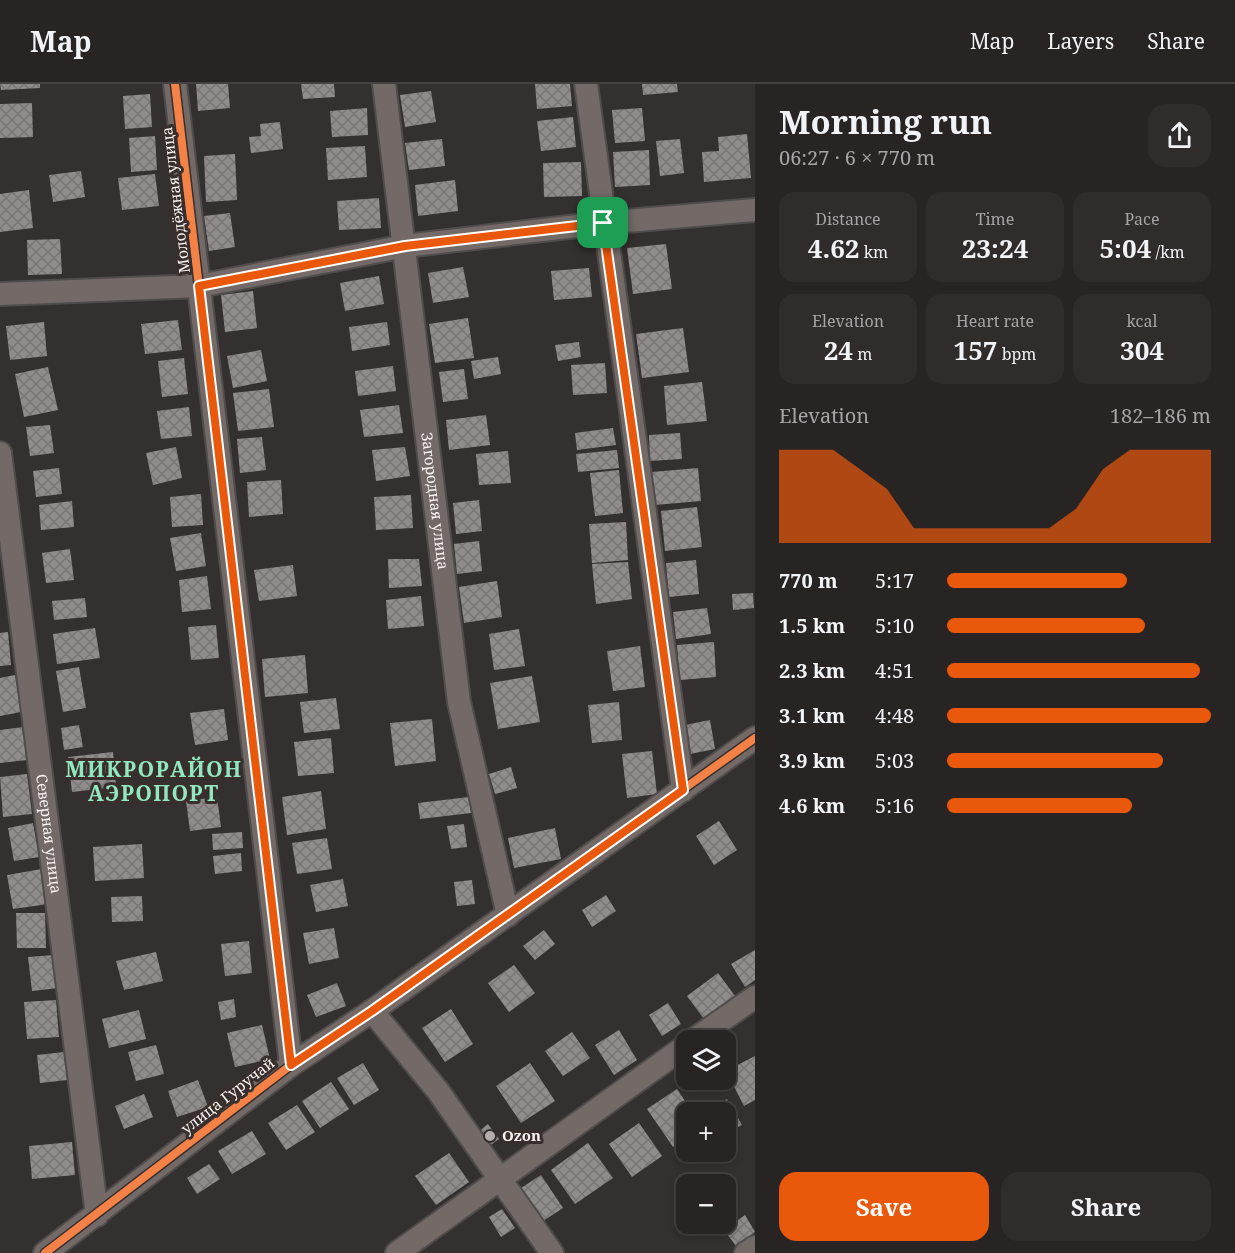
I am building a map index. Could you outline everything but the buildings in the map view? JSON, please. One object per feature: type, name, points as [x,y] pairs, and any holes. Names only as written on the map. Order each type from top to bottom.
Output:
[{"type":"street","name":"Молодёжная улица","points":[[176,84],[291,1065]]},
{"type":"street","name":"Загородная улица","points":[[384,84],[459,702],[508,915]]},
{"type":"street","points":[[586,84],[603,223],[683,790]]},
{"type":"street","points":[[0,294],[199,286],[405,246],[603,223],[755,210]]},
{"type":"street","name":"Северная улица","points":[[0,453],[97,1215]]},
{"type":"street","name":"улица Гуручай","points":[[45,1253],[291,1065],[372,1011],[755,738]]},
{"type":"street","points":[[708,1030],[755,997]]},
{"type":"street","points":[[372,1011],[438,1091],[552,1253]]},
{"type":"street","points":[[397,1253],[676,1053]]},
{"type":"street","points":[[746,1253],[755,1247]]},
{"type":"cycle path","points":[[175,84],[291,1065]]},
{"type":"cycle path","points":[[45,1253],[291,1065],[372,1011],[755,738]]},
{"type":"place","name":"Ozon","points":[[490,1136]]},
{"type":"district","name":"МИКРОРАЙОН АЭРОПОРТ","points":[[154,782]]},
{"type":"route","points":[[603,223],[683,790],[372,1011],[291,1065],[199,286],[405,246],[603,223]]}]
